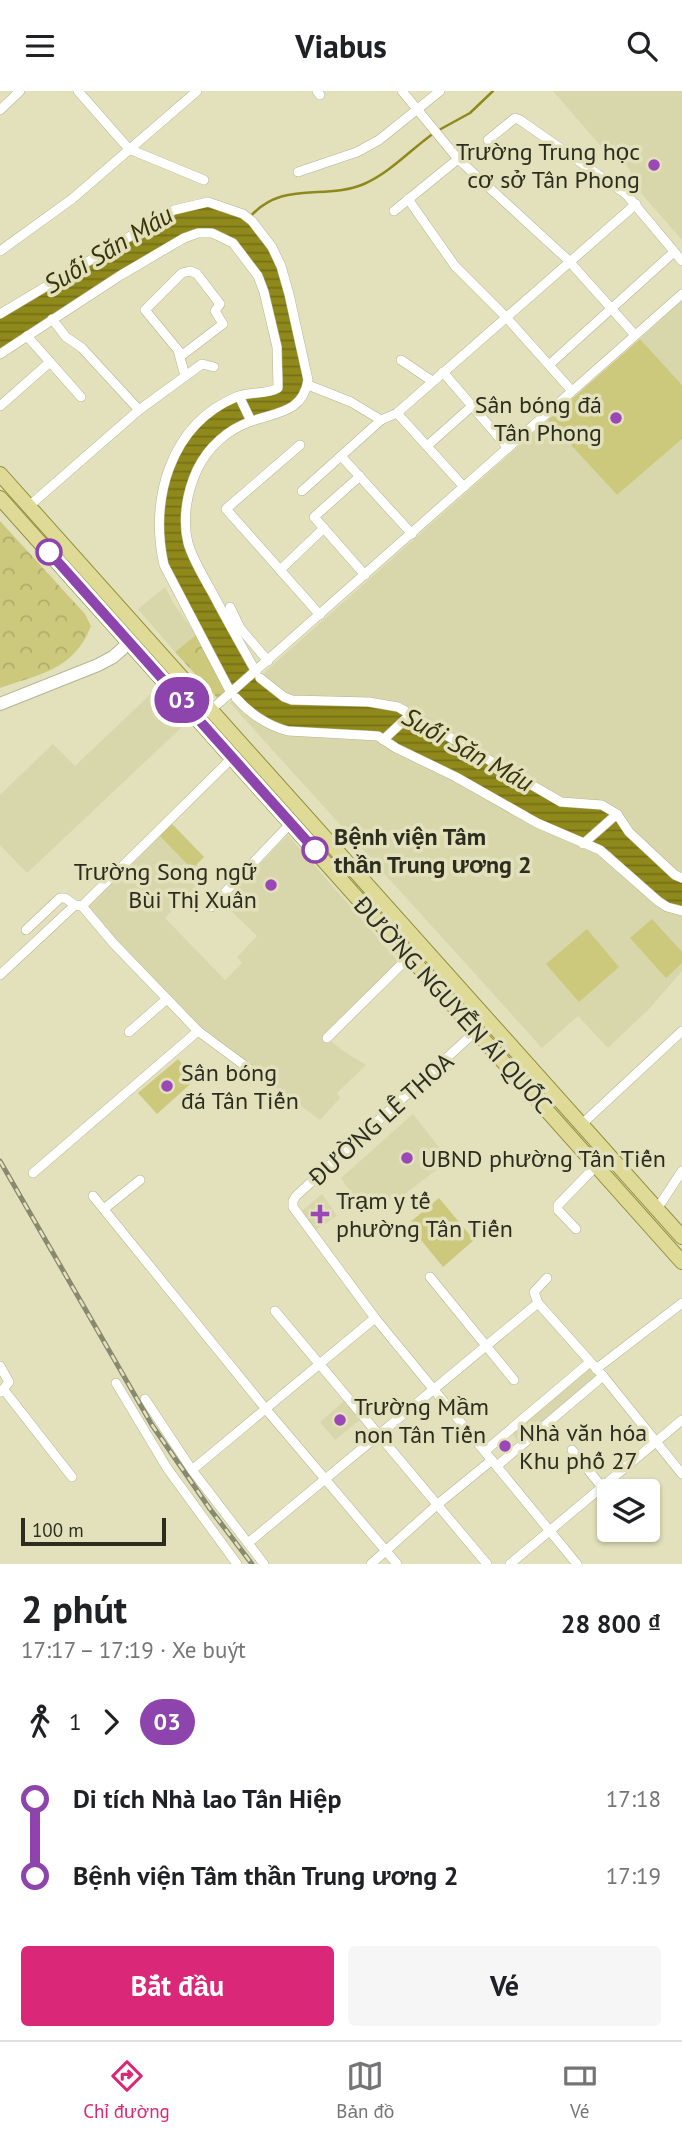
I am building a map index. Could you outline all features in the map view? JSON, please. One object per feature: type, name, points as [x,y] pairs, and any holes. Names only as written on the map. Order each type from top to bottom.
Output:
[{"type":"main road","name":"ĐƯỜNG NGUYỄN ÁI QUỐC","points":[[0,474],[233,757],[682,1262]]},
{"type":"main road","name":"ĐƯỜNG NGUYỄN ÁI QUỐC","points":[[0,498],[136,637],[212,709],[682,1237]]},
{"type":"main road","points":[[0,704],[99,665],[136,637]]},
{"type":"main road","points":[[476,1031],[489,1020]]},
{"type":"street","points":[[0,110],[20,91]]},
{"type":"street","points":[[78,91],[130,149],[204,180]]},
{"type":"street","points":[[0,251],[72,199],[197,91]]},
{"type":"street","points":[[402,91],[458,159],[569,261],[635,335]]},
{"type":"street","points":[[298,173],[369,146],[388,134],[440,91]]},
{"type":"street","points":[[488,140],[510,120],[518,118],[626,194],[682,261]]},
{"type":"street","points":[[394,211],[458,159]]},
{"type":"street","points":[[408,199],[455,266],[505,316],[572,391]]},
{"type":"street","points":[[0,314],[174,210],[208,202],[243,214],[252,221],[272,247],[281,266],[309,380],[307,391],[290,409],[251,421],[222,437],[201,462],[189,490],[187,521],[189,546],[198,566],[258,675],[284,697],[292,700],[392,704],[558,800],[602,805],[617,814],[629,832],[675,875],[682,878]]},
{"type":"street","points":[[302,491],[381,420],[397,413],[636,204]]},
{"type":"street","points":[[0,354],[184,238],[198,233],[212,233],[233,243],[258,276],[264,292],[277,347],[278,388],[239,396],[205,417],[180,444],[165,479],[159,512],[160,547],[164,565],[233,695],[243,706],[276,728],[372,734],[537,823],[608,855],[658,901],[682,911]]},
{"type":"street","points":[[548,365],[674,251]]},
{"type":"street","points":[[181,356],[223,324],[215,311],[220,304],[197,274],[190,271],[182,273],[145,310],[181,356],[185,376]]},
{"type":"street","points":[[212,709],[258,675],[268,661],[682,293]]},
{"type":"street","points":[[52,319],[66,337],[82,348],[139,410]]},
{"type":"street","points":[[27,336],[81,397]]},
{"type":"street","points":[[401,361],[432,381]]},
{"type":"street","points":[[0,406],[50,362]]},
{"type":"street","points":[[29,506],[139,410],[203,363],[214,367]]},
{"type":"street","points":[[443,372],[508,448]]},
{"type":"street","points":[[308,384],[351,402],[381,420]]},
{"type":"street","points":[[239,396],[251,421]]},
{"type":"street","points":[[427,446],[472,406]]},
{"type":"street","points":[[397,413],[464,487]]},
{"type":"street","points":[[300,445],[226,509],[320,615]]},
{"type":"street","points":[[341,456],[412,534]]},
{"type":"street","points":[[360,476],[314,517],[366,575]]},
{"type":"street","points":[[280,570],[324,528]]},
{"type":"street","points":[[230,607],[240,628],[268,661]]},
{"type":"street","points":[[383,740],[411,715]]},
{"type":"street","points":[[0,975],[78,906],[233,757]]},
{"type":"street","points":[[583,844],[617,814]]},
{"type":"street","points":[[211,907],[291,823]]},
{"type":"street","points":[[26,930],[60,898],[78,906],[198,1031],[256,1075]]},
{"type":"street","points":[[327,1038],[410,956]]},
{"type":"street","points":[[130,1032],[167,999]]},
{"type":"street","points":[[33,1173],[198,1031]]},
{"type":"street","name":"ĐƯỜNG LÊ THOA","points":[[375,1318],[292,1203],[296,1196],[476,1031]]},
{"type":"street","points":[[582,1124],[682,1031]]},
{"type":"street","points":[[576,1229],[558,1210],[558,1205],[596,1166]]},
{"type":"street","points":[[657,1209],[682,1171]]},
{"type":"street","points":[[104,1209],[140,1180]]},
{"type":"street","points":[[93,1196],[265,1408],[397,1564]]},
{"type":"street","points":[[430,1277],[514,1380]]},
{"type":"street","points":[[547,1278],[534,1290],[538,1303],[682,1474]]},
{"type":"street","points":[[248,1543],[538,1303]]},
{"type":"street","points":[[485,1451],[682,1303]]},
{"type":"street","points":[[275,1311],[487,1564]]},
{"type":"street","points":[[192,1470],[375,1318],[578,1564]]},
{"type":"street","points":[[0,1366],[9,1381],[2,1392],[72,1477]]},
{"type":"street","points":[[371,1564],[438,1504],[495,1463],[596,1369]]},
{"type":"street","points":[[116,1383],[167,1468],[237,1564]]},
{"type":"street","points":[[145,1399],[192,1470],[264,1564]]},
{"type":"street","points":[[612,1479],[682,1420]]},
{"type":"street","points":[[572,1450],[597,1481]]},
{"type":"street","points":[[509,1564],[597,1491]]},
{"type":"shaded area","name":"Trường Trung học cơ sở Tân Phong","points":[[553,91],[682,91],[682,240],[628,178],[631,171],[612,149],[605,151]]},
{"type":"shaded area","name":"Suối Săn Máu","points":[[208,206],[234,214],[248,222],[272,254],[287,296],[305,380],[303,390],[288,406],[208,446],[183,521],[212,601],[258,680],[282,701],[391,707],[558,804],[601,808],[616,818],[621,829],[674,878],[682,882],[682,908],[659,898],[610,852],[538,821],[380,733],[280,725],[257,712],[232,687],[167,564],[162,523],[168,483],[174,465],[196,431],[231,403],[281,391],[283,385],[281,347],[261,275],[235,240],[213,229],[197,230],[0,349],[0,318],[175,214]]},
{"type":"shaded area","points":[[682,300],[682,385],[640,339]]},
{"type":"shaded area","name":"Bệnh viện Tâm thần Trung ương 2","points":[[548,420],[617,495],[682,439],[682,971],[649,1009],[608,1048],[578,1016],[542,1048],[230,703]]},
{"type":"shaded area","points":[[165,587],[196,635],[175,652],[138,609]]},
{"type":"shaded area","points":[[153,692],[183,726],[27,873],[0,845],[0,795],[53,744],[75,766]]},
{"type":"shaded area","points":[[171,823],[204,857],[197,864],[207,875],[165,918],[225,980],[242,963],[237,957],[257,936],[220,900],[288,835],[399,962],[325,1036],[366,1065],[337,1093],[340,1098],[320,1120],[217,1044],[85,907]]},
{"type":"shaded area","name":"UBND phường Tân Tiến","points":[[413,1114],[449,1160],[396,1201],[385,1198],[364,1211],[341,1178]]},
{"type":"shaded area","name":"Trạm y tế phường Tân Tiến","points":[[322,1194],[337,1216],[314,1231],[302,1211]]},
{"type":"shaded area","points":[[589,1367],[597,1376],[518,1442],[512,1433]]},
{"type":"shaded area","name":"Trường Mầm non Tân Tiến","points":[[345,1400],[361,1419],[335,1440],[320,1422]]},
{"type":"green space","name":"Sân bóng đá Tân Phong","points":[[640,339],[682,385],[682,439],[617,495],[548,420]]},
{"type":"green space","points":[[0,521],[85,614],[91,626],[84,641],[65,661],[42,674],[0,688]]},
{"type":"green space","points":[[196,635],[227,692],[218,699],[175,652]]},
{"type":"green space","points":[[171,823],[204,857],[192,869],[159,835]]},
{"type":"green space","points":[[652,919],[682,952],[682,963],[666,978],[630,938]]},
{"type":"green space","points":[[587,929],[619,967],[579,1002],[546,964]]},
{"type":"green space","name":"Sân bóng đá Tân Tiến","points":[[178,1059],[196,1079],[157,1114],[138,1093]]},
{"type":"green space","points":[[439,1198],[474,1240],[443,1267],[408,1224]]},
{"type":"waterway","points":[[439,130],[470,113],[493,91]]},
{"type":"waterway","points":[[249,218],[275,199],[349,189],[364,184],[392,167],[434,133]]},
{"type":"railway","points":[[0,1161],[152,1425],[252,1564]]},
{"type":"bus line","name":"03","points":[[49,552],[315,850]]},
{"type":"place","name":"Trường Trung học cơ sở Tân Phong","points":[[654,165]]},
{"type":"place","name":"Sân bóng đá Tân Phong","points":[[616,418]]},
{"type":"place","name":"Bệnh viện Tâm thần Trung ương 2","points":[[315,850]]},
{"type":"place","name":"Trường Song ngữ Bùi Thị Xuân","points":[[271,885]]},
{"type":"place","name":"Sân bóng đá Tân Tiến","points":[[167,1086]]},
{"type":"place","name":"UBND phường Tân Tiến","points":[[407,1158]]},
{"type":"place","name":"Trạm y tế phường Tân Tiến","points":[[320,1214]]},
{"type":"place","name":"Trường Mầm non Tân Tiến","points":[[340,1420]]},
{"type":"place","name":"Nhà văn hóa Khu phố 27","points":[[505,1446]]}]
